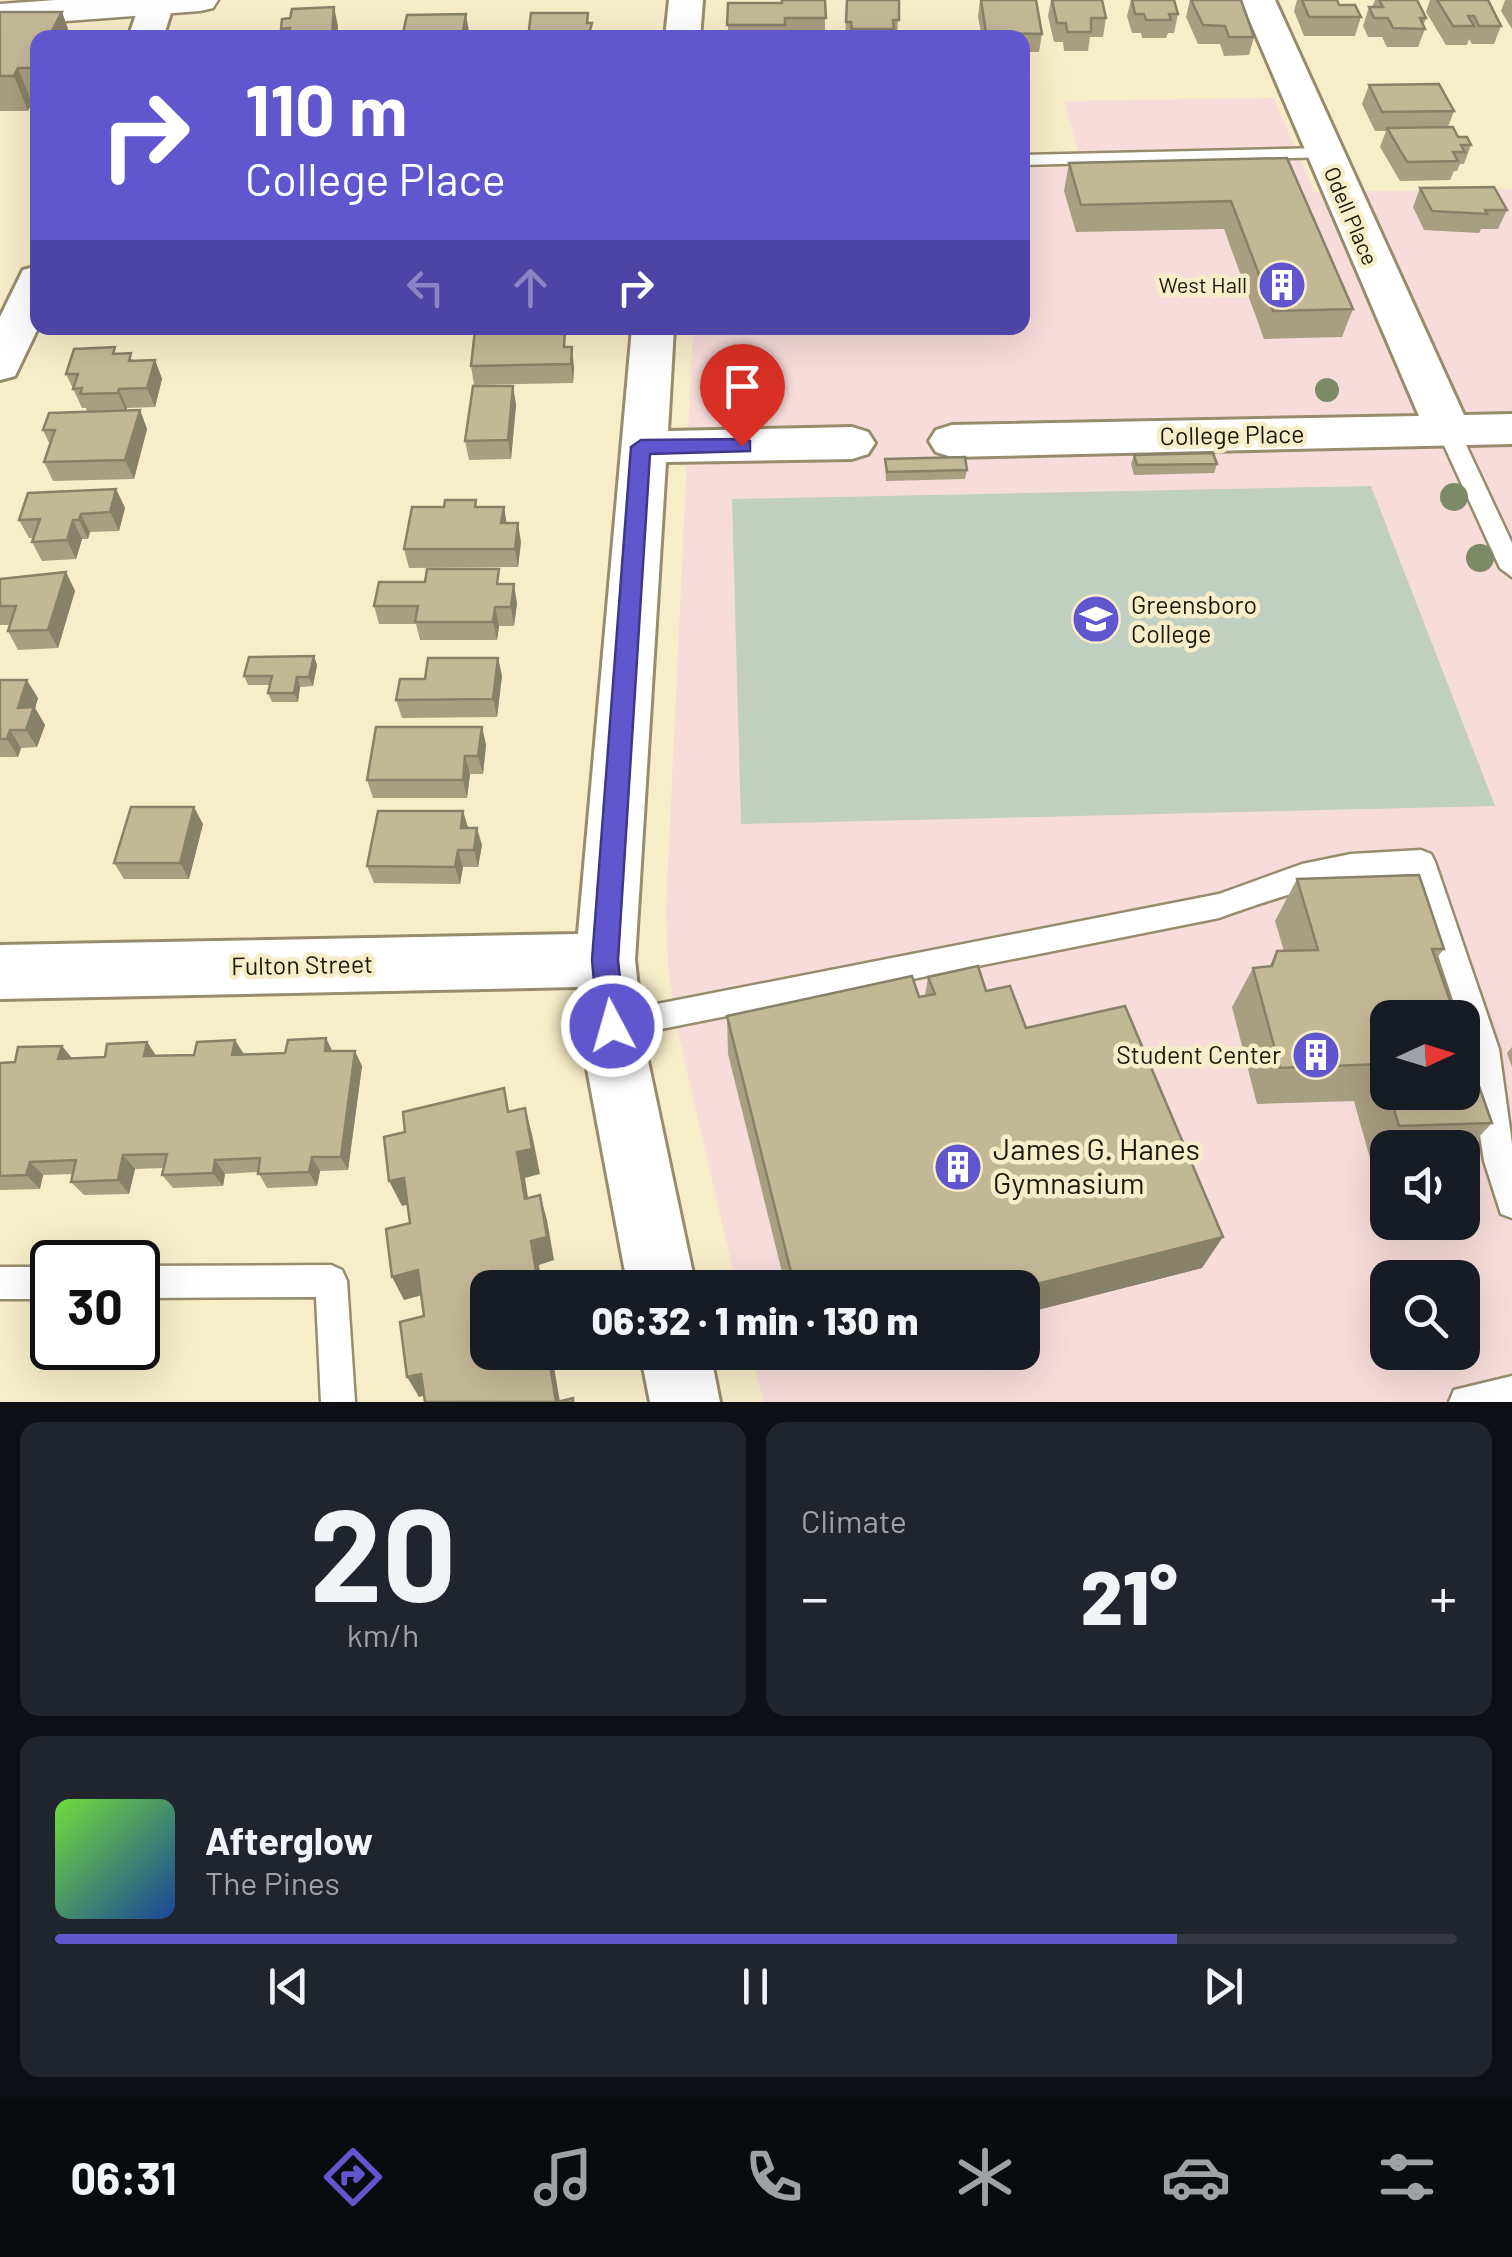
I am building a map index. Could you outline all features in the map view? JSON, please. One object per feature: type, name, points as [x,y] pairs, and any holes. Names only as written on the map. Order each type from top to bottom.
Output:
[{"type":"street","points":[[0,14],[153,14],[200,0]]},
{"type":"street","points":[[683,30],[686,0]]},
{"type":"street","name":"Odell Place","points":[[1258,0],[1448,430]]},
{"type":"street","points":[[0,366],[30,298]]},
{"type":"street","points":[[652,335],[605,960],[612,1026],[659,1270]]},
{"type":"street","name":"College Place","points":[[952,440],[1512,429]]},
{"type":"street","points":[[641,447],[852,442]]},
{"type":"street","name":"Fulton Street","points":[[0,972],[605,960]]},
{"type":"street","points":[[679,1370],[685,1402]]},
{"type":"lane","points":[[1030,160],[1324,154]]},
{"type":"lane","points":[[1448,430],[1512,568]]},
{"type":"lane","points":[[612,1026],[1220,906],[1302,876],[1351,866],[1420,862],[1484,1049],[1499,1162],[1512,1203]]},
{"type":"lane","points":[[160,1282],[330,1281],[338,1402]]},
{"type":"lane","points":[[0,1283],[30,1283]]},
{"type":"lane","points":[[1466,1402],[1512,1393]]},
{"type":"shaded area","name":"Greensboro College","points":[[1274,98],[1315,192],[1512,189],[1512,1402],[763,1402],[756,1370],[1040,1370],[1040,1270],[733,1270],[678,1033],[668,968],[666,910],[693,335],[1030,335],[1030,168],[1082,167],[1064,101]]},
{"type":"green space","points":[[1371,486],[1495,806],[741,824],[732,499]]},
{"type":"building","points":[[825,0],[826,18],[785,18],[785,25],[727,25],[728,3]]},
{"type":"building","points":[[847,0],[899,0],[899,20],[893,20],[894,29],[852,29],[851,22],[846,22]]},
{"type":"building","points":[[981,0],[1036,0],[1042,34],[1030,34],[1030,30],[986,30]]},
{"type":"building","points":[[1052,0],[1102,0],[1106,18],[1091,18],[1091,32],[1067,32],[1066,23],[1057,23]]},
{"type":"building","points":[[1132,0],[1174,0],[1178,14],[1169,14],[1171,20],[1146,20],[1144,14],[1135,14]]},
{"type":"building","points":[[1191,0],[1241,0],[1254,37],[1229,37],[1225,26],[1203,25]]},
{"type":"building","points":[[1302,0],[1337,0],[1339,5],[1355,5],[1361,17],[1309,17]]},
{"type":"building","points":[[1379,0],[1417,0],[1426,18],[1420,18],[1425,29],[1393,28],[1388,18],[1374,18],[1369,7],[1383,7]]},
{"type":"building","points":[[1437,0],[1488,0],[1501,26],[1479,26],[1474,16],[1468,16],[1474,26],[1453,26]]},
{"type":"building","points":[[334,7],[332,30],[281,29],[282,19],[290,18],[292,9]]},
{"type":"building","points":[[0,12],[62,12],[52,30],[30,30],[30,68],[18,68],[14,76],[0,76]]},
{"type":"building","points":[[531,13],[588,13],[587,23],[592,23],[590,30],[529,30]]},
{"type":"building","points":[[466,14],[463,30],[404,30],[407,15]]},
{"type":"building","points":[[1439,84],[1454,111],[1382,112],[1369,85]]},
{"type":"building","points":[[1453,127],[1458,137],[1467,137],[1471,145],[1461,145],[1465,152],[1453,152],[1458,161],[1407,162],[1387,128]]},
{"type":"building","points":[[1287,158],[1353,309],[1273,311],[1231,201],[1081,205],[1069,163]]},
{"type":"building","points":[[1494,187],[1507,210],[1485,210],[1487,214],[1432,211],[1420,188]]},
{"type":"building","points":[[474,335],[565,335],[564,347],[572,347],[571,364],[471,366]]},
{"type":"building","points":[[115,347],[113,354],[131,353],[129,361],[155,360],[147,388],[80,394],[82,388],[73,389],[78,374],[66,374],[74,349]]},
{"type":"building","points":[[473,386],[513,386],[508,440],[465,441]]},
{"type":"building","points":[[140,410],[125,460],[44,462],[55,430],[43,430],[49,413]]},
{"type":"building","points":[[1213,453],[1217,464],[1137,465],[1134,455]]},
{"type":"building","points":[[965,457],[967,470],[887,472],[885,459]]},
{"type":"building","points":[[116,489],[110,512],[81,514],[79,520],[73,520],[67,540],[32,542],[40,519],[19,520],[28,493]]},
{"type":"building","points":[[445,500],[476,500],[475,507],[504,507],[501,523],[518,523],[515,549],[404,549],[412,507],[444,507]]},
{"type":"building","points":[[427,569],[499,569],[497,584],[514,584],[511,607],[495,607],[493,622],[415,622],[418,606],[374,606],[379,582],[425,582]]},
{"type":"building","points":[[66,572],[48,630],[8,631],[16,606],[0,606],[0,579]]},
{"type":"building","points":[[314,656],[309,677],[297,677],[294,693],[268,693],[272,676],[244,676],[249,657]]},
{"type":"building","points":[[428,658],[498,658],[493,699],[396,700],[400,679],[425,679]]},
{"type":"building","points":[[0,680],[27,680],[18,708],[34,707],[26,730],[10,730],[7,739],[0,739]]},
{"type":"building","points":[[376,727],[482,727],[478,756],[465,756],[463,780],[367,780]]},
{"type":"building","points":[[131,807],[194,807],[180,863],[114,863]]},
{"type":"building","points":[[378,811],[463,811],[461,828],[477,828],[474,850],[458,850],[455,867],[367,866]]},
{"type":"building","points":[[1419,875],[1444,949],[1432,949],[1450,1000],[1370,1000],[1370,1064],[1280,1068],[1253,968],[1272,966],[1277,951],[1318,950],[1297,879]]},
{"type":"building","name":"James G. Hanes Gymnasium","points":[[978,966],[986,991],[1010,986],[1026,1028],[1125,1006],[1223,1237],[1040,1283],[1040,1270],[790,1270],[727,1016],[912,976],[919,997],[935,994],[928,977]]},
{"type":"building","points":[[326,1038],[325,1051],[355,1051],[341,1157],[312,1157],[309,1172],[258,1174],[260,1158],[215,1160],[213,1173],[162,1175],[167,1154],[123,1155],[118,1180],[71,1182],[76,1160],[30,1162],[26,1175],[0,1176],[0,1063],[15,1062],[18,1047],[62,1046],[58,1059],[105,1057],[107,1044],[147,1042],[144,1056],[194,1055],[197,1042],[235,1040],[232,1055],[285,1053],[288,1040]]},
{"type":"building","points":[[504,1088],[508,1112],[525,1108],[532,1149],[517,1152],[525,1199],[540,1195],[547,1237],[531,1241],[536,1270],[470,1270],[470,1370],[551,1370],[556,1402],[425,1402],[421,1374],[407,1377],[400,1322],[424,1316],[418,1270],[392,1277],[386,1229],[410,1223],[404,1178],[389,1181],[384,1137],[405,1132],[403,1112]]},
{"type":"building","points":[[1480,1089],[1492,1123],[1399,1126],[1394,1110],[1480,1110]]},
{"type":"place","name":"West Hall","points":[[1282,285]]},
{"type":"place","name":"Greensboro College","points":[[1096,619]]},
{"type":"place","name":"Student Center","points":[[1316,1055]]},
{"type":"place","name":"James G. Hanes Gymnasium","points":[[958,1167]]},
{"type":"route","points":[[612,1026],[605,960],[641,447],[742,446]]}]
